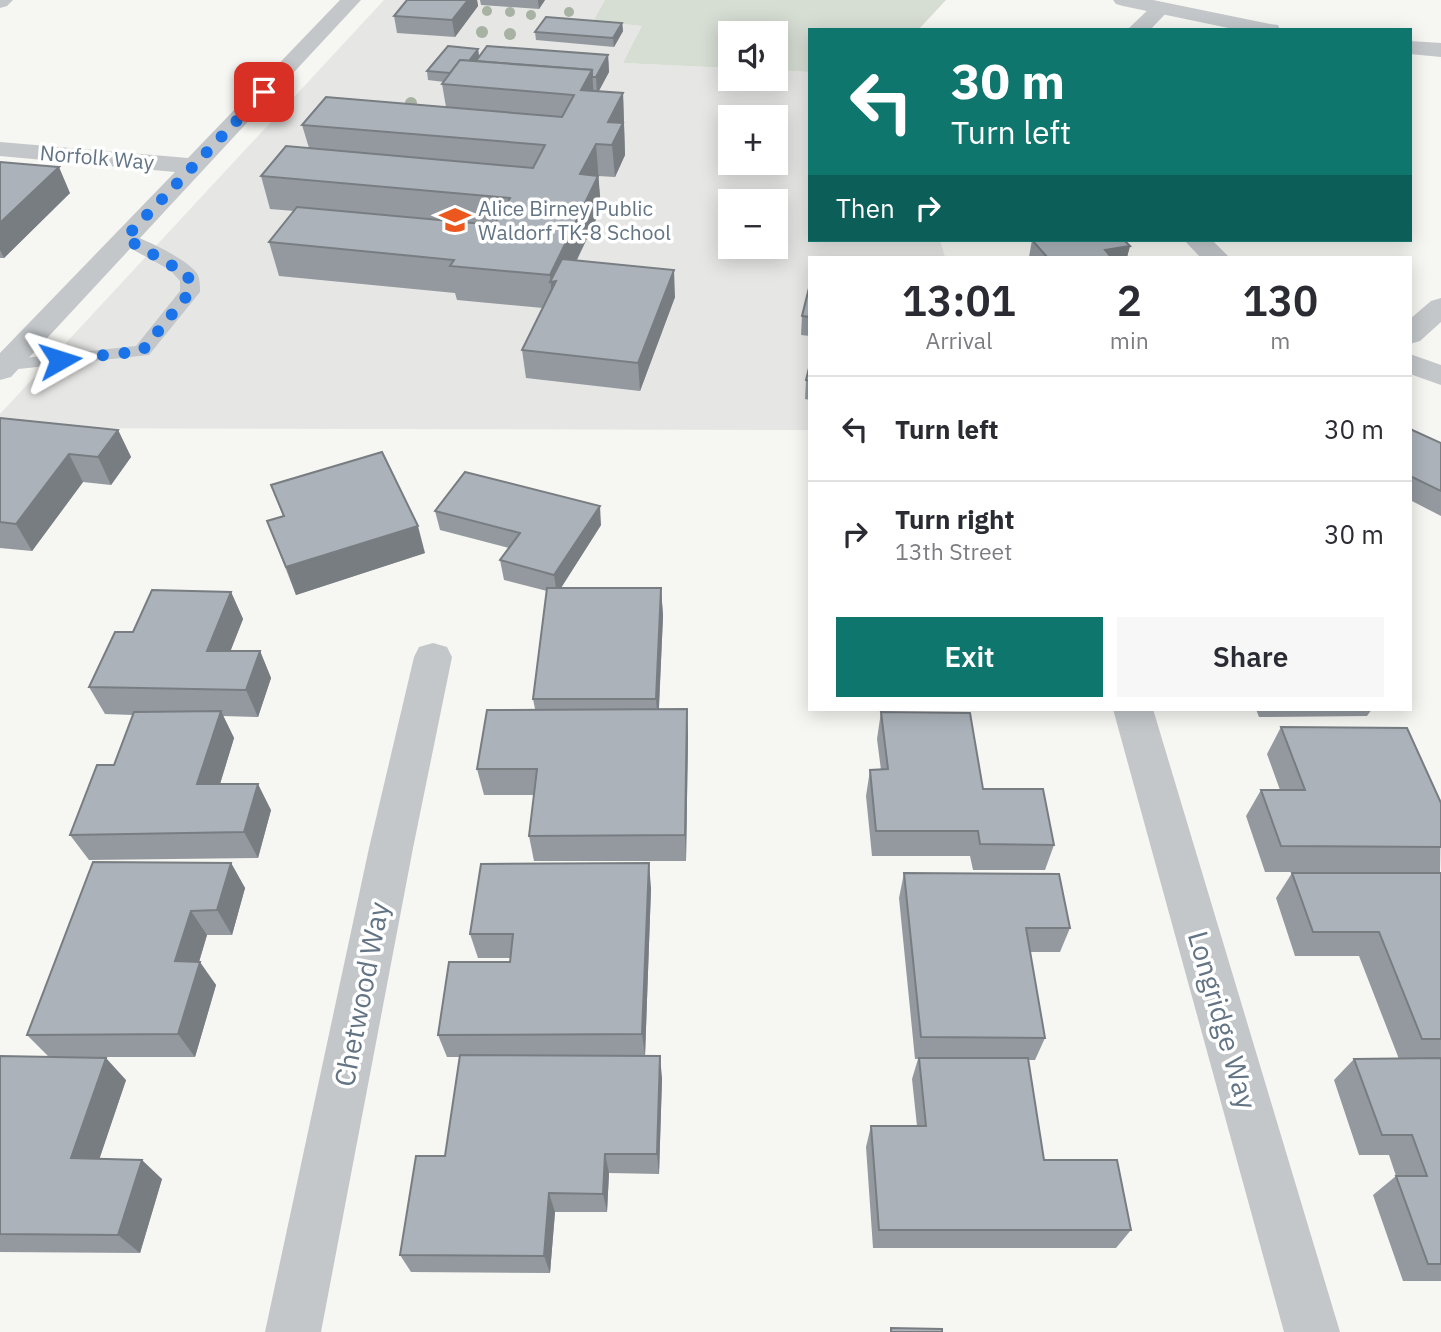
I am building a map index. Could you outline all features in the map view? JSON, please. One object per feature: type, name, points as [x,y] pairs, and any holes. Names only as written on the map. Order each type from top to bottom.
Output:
[{"type":"street","points":[[2,369],[351,0]]},
{"type":"street","points":[[1123,0],[1260,28]]},
{"type":"street","points":[[1139,28],[1160,9]]},
{"type":"street","points":[[1412,47],[1441,50]]},
{"type":"street","name":"Norfolk Way","points":[[0,149],[194,166]]},
{"type":"street","points":[[1199,242],[1214,256]]},
{"type":"street","points":[[1412,333],[1441,307]]},
{"type":"street","points":[[1412,364],[1441,376]]},
{"type":"street","name":"Chetwood Way","points":[[293,1332],[391,848],[433,657]]},
{"type":"street","name":"Longridge Way","points":[[1134,711],[1312,1332]]},
{"type":"lane","points":[[2,369],[142,351],[190,292],[191,284],[188,275],[180,269],[125,238]]},
{"type":"shaded area","name":"Alice Birney Public Waldorf TK-8 School","points":[[384,0],[605,0],[593,21],[643,26],[623,63],[718,67],[718,91],[788,91],[788,71],[808,72],[808,242],[941,242],[945,256],[808,256],[808,430],[0,428],[0,414]]},
{"type":"shaded area","points":[[605,0],[946,0],[920,28],[808,28],[808,72],[788,71],[788,21],[718,21],[718,67],[623,63],[642,26],[593,21]]},
{"type":"building","points":[[407,0],[468,0],[452,20],[394,16]]},
{"type":"building","points":[[546,17],[622,23],[613,38],[535,32]]},
{"type":"building","points":[[448,46],[478,49],[469,61],[460,60],[450,73],[427,71]]},
{"type":"building","points":[[487,46],[608,55],[596,77],[592,77],[592,70],[476,61]]},
{"type":"building","points":[[460,60],[592,70],[581,90],[623,93],[608,122],[623,123],[612,145],[596,144],[580,174],[598,176],[550,275],[450,266],[454,260],[269,242],[297,207],[494,225],[510,198],[261,176],[286,146],[533,168],[545,145],[302,125],[326,97],[562,117],[574,95],[442,84]]},
{"type":"building","points":[[0,162],[59,167],[0,223]]},
{"type":"building","points":[[1034,242],[1126,242],[1130,246],[1105,250],[1110,256],[1046,256]]},
{"type":"building","points":[[562,259],[674,270],[638,363],[522,350],[556,281],[550,282]]},
{"type":"building","points":[[808,292],[808,317],[802,316]]},
{"type":"building","points":[[0,418],[118,430],[98,457],[69,454],[16,524],[0,522]]},
{"type":"building","points":[[1412,430],[1441,443],[1441,491],[1412,477]]},
{"type":"building","points":[[382,452],[418,526],[286,567],[267,521],[284,516],[271,485]]},
{"type":"building","points":[[465,472],[600,506],[554,575],[500,560],[520,533],[435,511]]},
{"type":"building","points":[[547,588],[661,588],[656,699],[533,699]]},
{"type":"building","points":[[152,590],[231,592],[207,651],[260,651],[246,690],[89,687],[115,632],[133,632]]},
{"type":"building","points":[[687,709],[685,835],[529,836],[537,769],[477,769],[487,710]]},
{"type":"building","points":[[221,711],[197,784],[258,784],[244,832],[70,835],[97,765],[114,765],[134,712]]},
{"type":"building","points":[[881,712],[970,713],[983,789],[1043,789],[1054,845],[980,844],[978,831],[876,831],[870,770],[888,769]]},
{"type":"building","points":[[1281,727],[1407,728],[1441,803],[1441,847],[1281,846],[1261,790],[1305,790]]},
{"type":"building","points":[[93,862],[231,863],[217,910],[191,911],[175,961],[200,962],[178,1034],[27,1035]]},
{"type":"building","points":[[649,863],[642,1034],[438,1035],[449,962],[510,962],[513,934],[470,934],[481,864]]},
{"type":"building","points":[[904,873],[1059,874],[1070,928],[1026,928],[1045,1038],[921,1037]]},
{"type":"building","points":[[1292,873],[1441,873],[1441,1039],[1422,1039],[1379,932],[1313,932]]},
{"type":"building","points":[[460,1055],[660,1056],[657,1154],[605,1154],[603,1194],[549,1193],[544,1256],[400,1255],[416,1156],[445,1156]]},
{"type":"building","points":[[0,1056],[106,1058],[71,1158],[142,1160],[118,1235],[0,1234]]},
{"type":"building","points":[[919,1058],[1028,1058],[1044,1160],[1117,1160],[1131,1230],[879,1230],[871,1126],[926,1126]]},
{"type":"building","points":[[1441,1058],[1441,1264],[1428,1264],[1396,1176],[1427,1176],[1412,1135],[1382,1135],[1354,1059]]},
{"type":"building","points":[[891,1328],[942,1329],[942,1332],[891,1332]]},
{"type":"place","name":"Alice Birney Public Waldorf TK-8 School","points":[[455,220]]},
{"type":"route","points":[[60,360],[142,351],[190,292],[188,275],[125,238],[264,92]]}]
